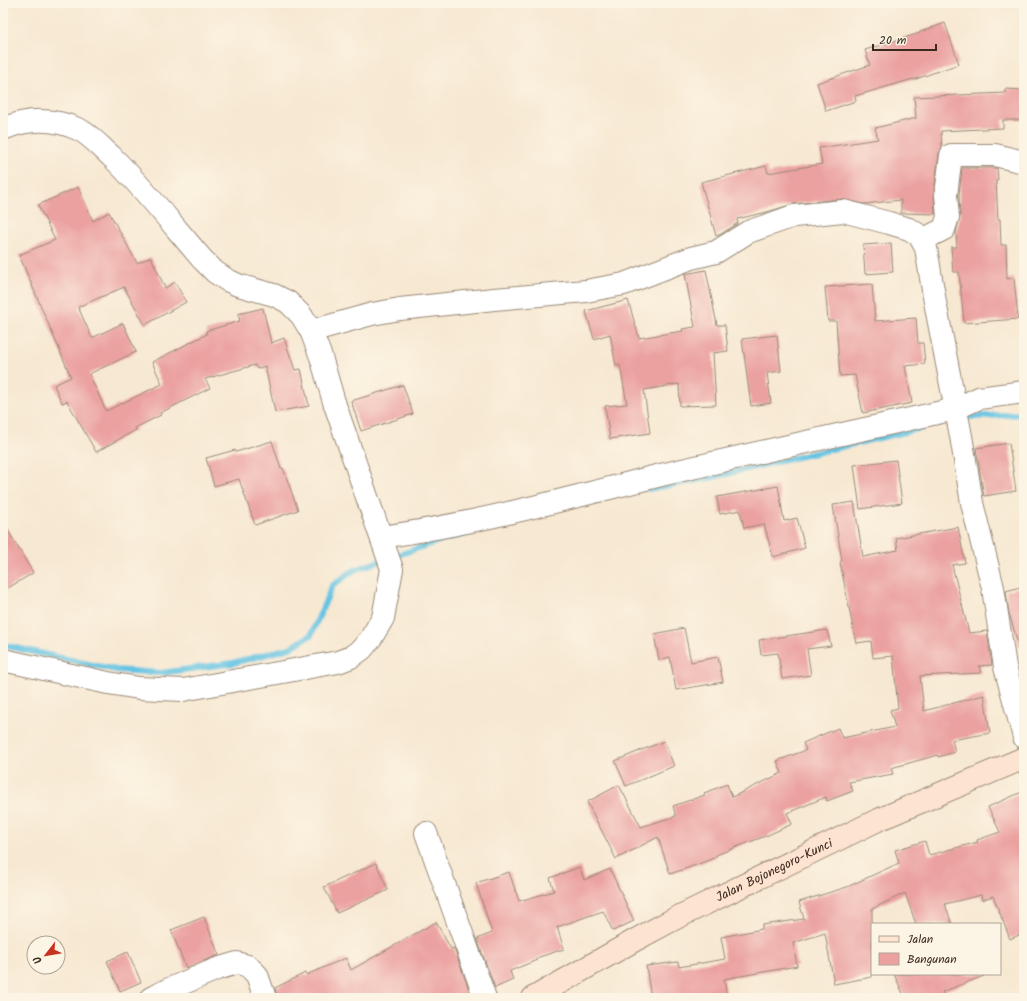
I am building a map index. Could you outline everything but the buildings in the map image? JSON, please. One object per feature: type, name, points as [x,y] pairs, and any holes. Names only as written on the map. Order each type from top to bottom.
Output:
[{"type":"main road","name":"Jalan Bojonegoro-Kunci","points":[[533,998],[676,918],[878,820],[1024,758]]},
{"type":"street","points":[[3,129],[27,121],[44,120],[64,124],[80,130],[99,144],[124,169],[215,272],[238,285],[274,295],[288,302],[301,315],[311,332],[321,357],[334,402],[392,569],[383,618],[362,650],[351,657],[338,662],[183,690],[139,688],[108,683],[3,660]]},
{"type":"street","points":[[922,240],[944,229],[948,217],[946,195],[951,156],[995,155],[1024,162]]},
{"type":"street","points":[[311,332],[372,314],[400,309],[586,291],[624,284],[691,258],[716,252],[748,232],[794,216],[843,211],[909,229],[919,235],[926,248],[972,503],[993,588],[1005,667],[1024,737]]},
{"type":"street","points":[[382,540],[702,466],[956,412],[979,398],[1024,392]]},
{"type":"street","points":[[426,833],[485,998]]},
{"type":"street","points":[[151,998],[217,968],[237,963],[248,966],[257,975],[265,998]]},
{"type":"waterway","points":[[962,418],[1024,414]]},
{"type":"waterway","points":[[648,489],[704,479],[922,428]]},
{"type":"waterway","points":[[3,645],[116,670],[161,673],[233,663],[290,648],[311,635],[332,586],[354,570],[439,541],[474,531]]}]
